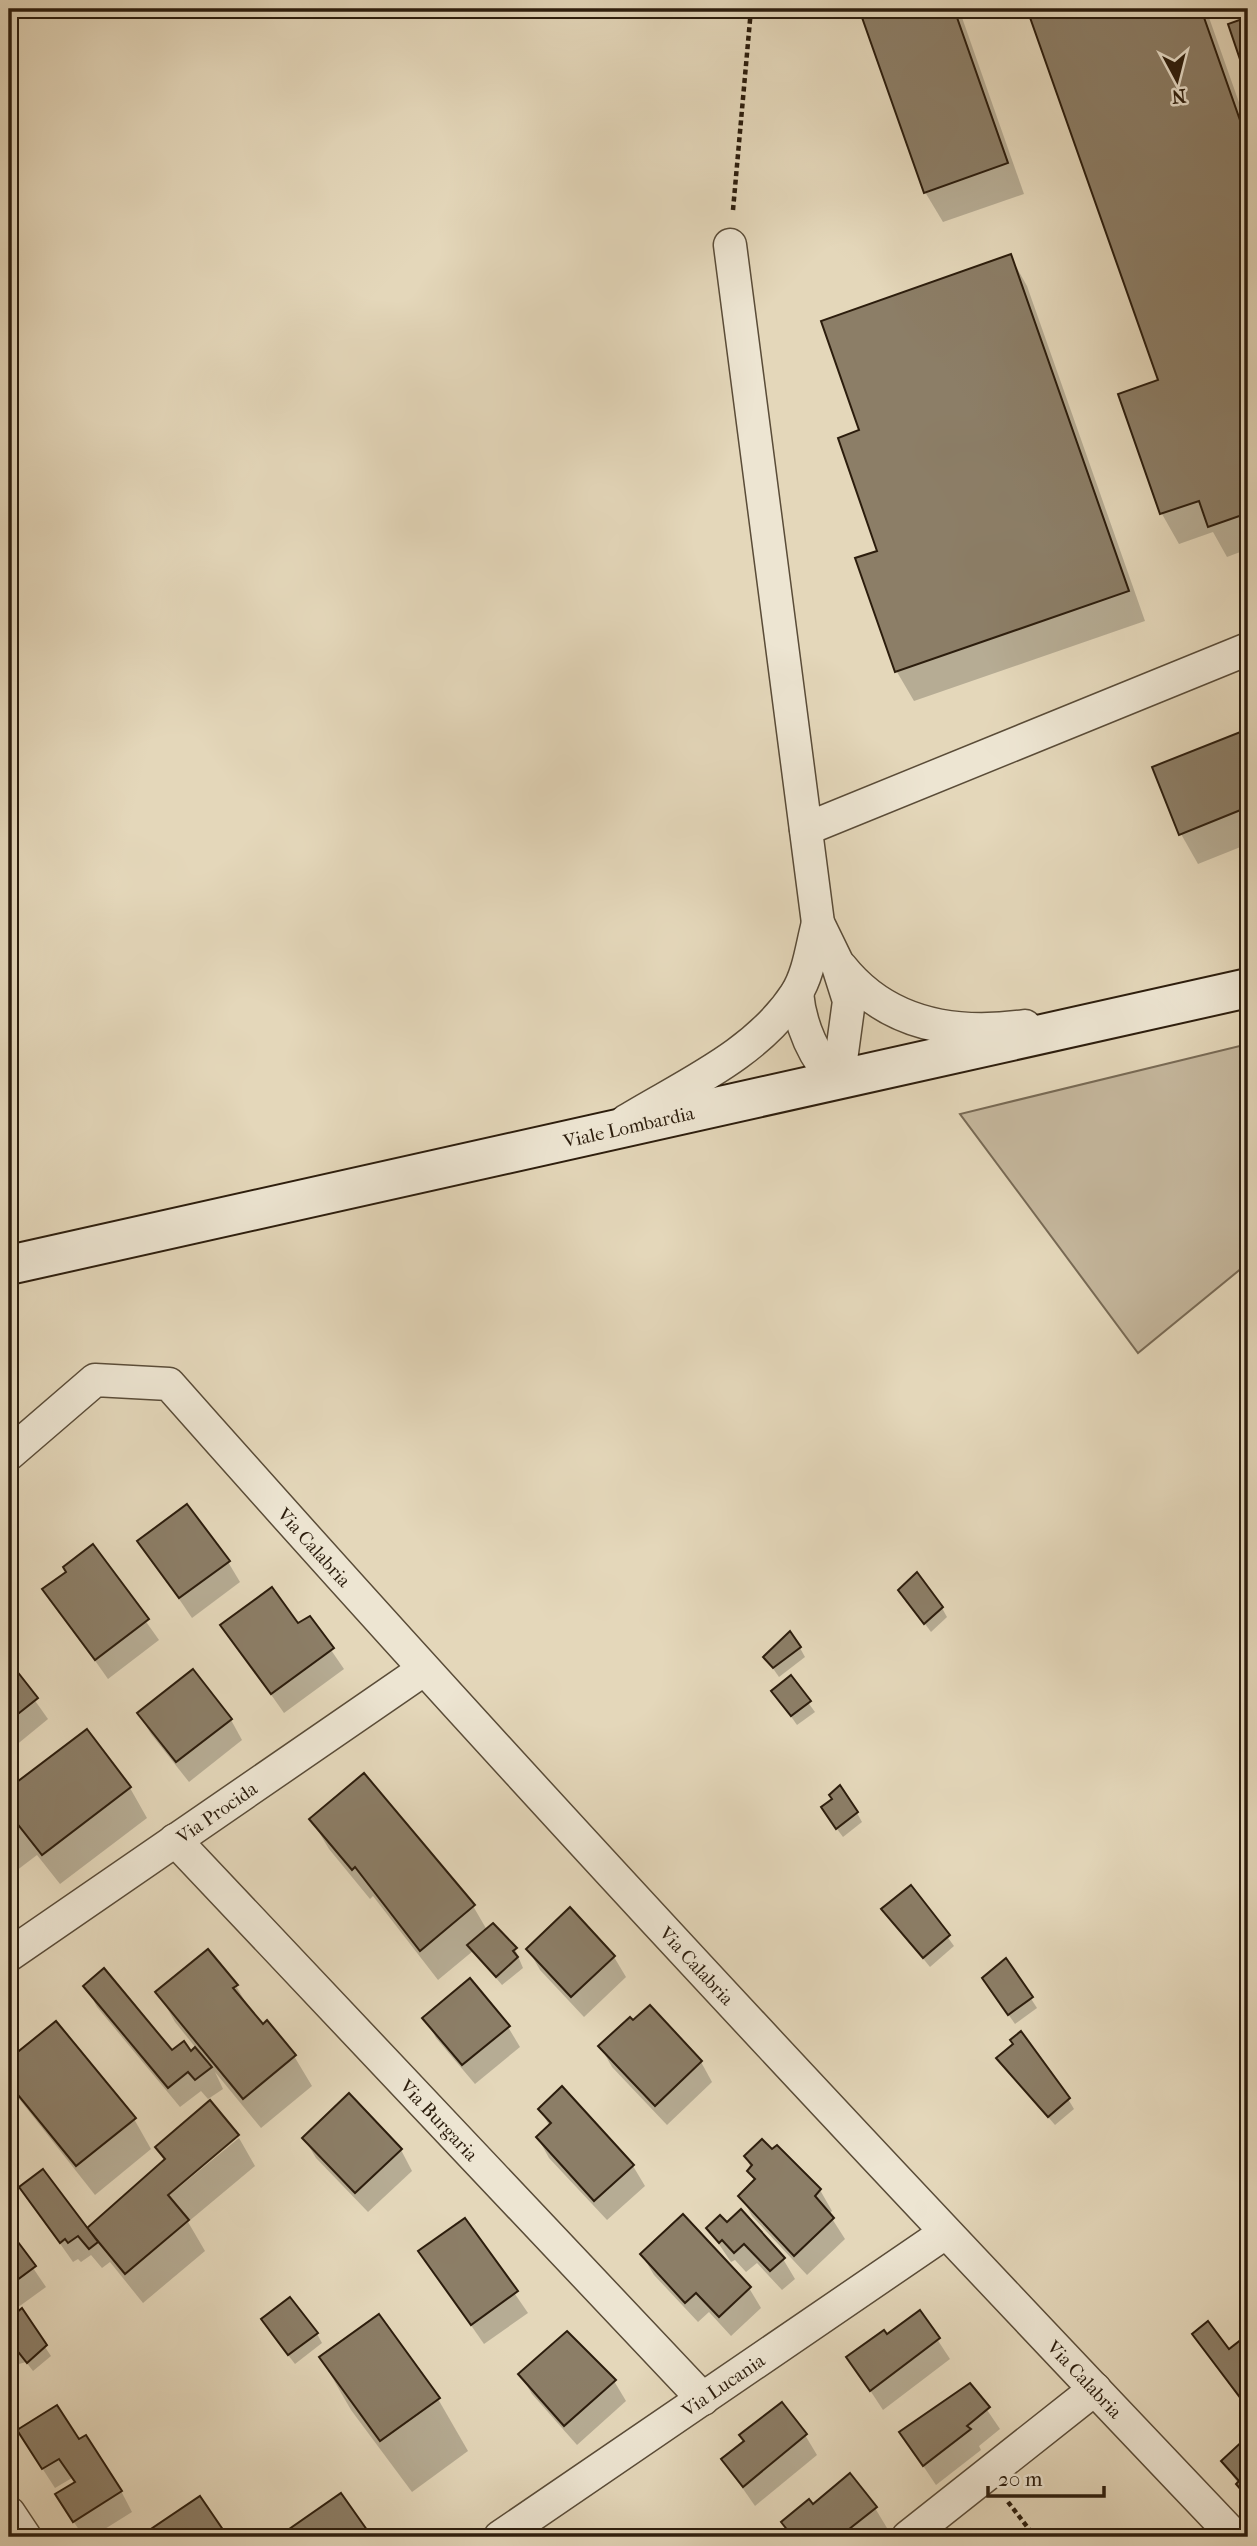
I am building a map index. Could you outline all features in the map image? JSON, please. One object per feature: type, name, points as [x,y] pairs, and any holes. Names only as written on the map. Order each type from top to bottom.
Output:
[{"type":"main road","name":"Viale Lombardia","points":[[9,1265],[838,1082],[1248,988]]},
{"type":"street","points":[[730,246],[818,922],[836,960],[849,1001],[838,1082]]},
{"type":"street","points":[[806,829],[1248,649]]},
{"type":"street","points":[[818,922],[797,993],[799,1018],[825,1070],[838,1082]]},
{"type":"street","points":[[836,960],[860,991],[900,1014],[947,1029],[1021,1027],[1182,1003]]},
{"type":"street","points":[[606,1133],[738,1054],[770,1026],[797,993]]},
{"type":"street","name":"Via Calabria","points":[[9,1454],[95,1380],[169,1384],[423,1670],[945,2232],[1236,2537]]},
{"type":"street","name":"Via Procida","points":[[9,1955],[423,1670]]},
{"type":"street","name":"Via Burgaria","points":[[175,1840],[703,2399]]},
{"type":"street","name":"Via Lucania","points":[[500,2537],[945,2232]]},
{"type":"street","points":[[908,2537],[1094,2389]]},
{"type":"street","points":[[9,2513],[25,2537]]},
{"type":"path","points":[[730,246],[751,9]]},
{"type":"path","points":[[987,2474],[1035,2537]]},
{"type":"shaded area","points":[[1248,1044],[1248,1263],[1138,1353],[960,1114]]},
{"type":"building","points":[[859,9],[954,9],[1008,163],[924,193]]},
{"type":"building","points":[[1027,9],[1201,9],[1248,143],[1248,513],[1208,527],[1199,501],[1160,514],[1118,394],[1158,380]]},
{"type":"building","points":[[1245,18],[1248,27],[1248,83],[1228,24]]},
{"type":"building","points":[[1011,254],[1129,591],[895,672],[855,558],[877,551],[838,438],[859,430],[821,321]]},
{"type":"building","points":[[1248,729],[1248,807],[1179,835],[1152,767]]},
{"type":"building","points":[[187,1504],[230,1561],[179,1598],[137,1541]]},
{"type":"building","points":[[93,1544],[149,1619],[95,1660],[42,1589],[66,1572],[63,1567]]},
{"type":"building","points":[[917,1572],[943,1607],[924,1624],[898,1590]]},
{"type":"building","points":[[272,1587],[298,1623],[310,1616],[334,1648],[271,1694],[220,1625]]},
{"type":"building","points":[[790,1631],[801,1647],[773,1668],[763,1657]]},
{"type":"building","points":[[9,1661],[38,1698],[9,1721]]},
{"type":"building","points":[[193,1669],[232,1719],[176,1762],[137,1713]]},
{"type":"building","points":[[791,1675],[811,1701],[791,1716],[771,1691]]},
{"type":"building","points":[[87,1729],[131,1787],[42,1855],[19,1826],[9,1834],[9,1788]]},
{"type":"building","points":[[364,1773],[475,1905],[420,1951],[355,1867],[352,1870],[309,1819]]},
{"type":"building","points":[[840,1785],[858,1812],[836,1829],[821,1807],[832,1799],[829,1795]]},
{"type":"building","points":[[911,1885],[950,1935],[923,1958],[881,1909]]},
{"type":"building","points":[[570,1907],[615,1956],[571,1997],[526,1949]]},
{"type":"building","points":[[493,1923],[517,1948],[513,1951],[518,1957],[496,1977],[467,1945]]},
{"type":"building","points":[[208,1949],[238,1985],[233,1988],[263,2024],[267,2020],[296,2055],[243,2099],[155,1992]]},
{"type":"building","points":[[1006,1958],[1033,1997],[1008,2015],[982,1978]]},
{"type":"building","points":[[104,1968],[172,2050],[184,2041],[191,2051],[195,2047],[212,2067],[195,2080],[188,2072],[168,2088],[83,1986]]},
{"type":"building","points":[[470,1978],[510,2026],[462,2065],[422,2018]]},
{"type":"building","points":[[650,2005],[702,2061],[655,2106],[598,2046],[630,2017],[633,2020]]},
{"type":"building","points":[[56,2021],[136,2118],[76,2166],[9,2084],[9,2059]]},
{"type":"building","points":[[1021,2031],[1070,2098],[1048,2117],[996,2058],[1013,2044],[1010,2040]]},
{"type":"building","points":[[562,2086],[634,2165],[594,2201],[536,2137],[551,2123],[538,2109]]},
{"type":"building","points":[[349,2093],[402,2149],[355,2193],[302,2138]]},
{"type":"building","points":[[210,2100],[239,2135],[168,2195],[189,2220],[125,2274],[87,2228],[165,2159],[155,2147]]},
{"type":"building","points":[[762,2139],[772,2149],[777,2145],[821,2189],[815,2196],[834,2218],[794,2256],[738,2196],[755,2179],[747,2171],[752,2165],[744,2156]]},
{"type":"building","points":[[43,2169],[98,2242],[89,2249],[78,2236],[68,2243],[65,2239],[60,2243],[19,2187]]},
{"type":"building","points":[[741,2209],[785,2258],[770,2271],[744,2244],[734,2253],[722,2240],[719,2243],[706,2228],[720,2215],[727,2222]]},
{"type":"building","points":[[683,2214],[751,2287],[719,2317],[696,2293],[685,2303],[640,2254]]},
{"type":"building","points":[[465,2218],[518,2291],[471,2325],[418,2251]]},
{"type":"building","points":[[9,2230],[36,2266],[9,2286]]},
{"type":"building","points":[[290,2297],[318,2333],[288,2355],[261,2319]]},
{"type":"building","points":[[22,2308],[47,2345],[27,2363],[19,2353],[13,2355],[9,2351],[9,2319]]},
{"type":"building","points":[[920,2310],[940,2338],[870,2391],[846,2357],[884,2330],[887,2334]]},
{"type":"building","points":[[379,2314],[440,2398],[380,2441],[319,2357]]},
{"type":"building","points":[[1208,2321],[1229,2349],[1242,2339],[1248,2347],[1248,2395],[1242,2400],[1192,2334]]},
{"type":"building","points":[[567,2331],[616,2380],[564,2426],[518,2374]]},
{"type":"building","points":[[970,2383],[990,2407],[967,2426],[971,2429],[923,2466],[899,2432]]},
{"type":"building","points":[[782,2402],[807,2434],[743,2487],[721,2459],[744,2441],[739,2435]]},
{"type":"building","points":[[57,2405],[79,2439],[86,2435],[122,2491],[73,2522],[55,2494],[75,2482],[59,2459],[42,2469],[17,2430]]},
{"type":"building","points":[[1248,2436],[1248,2498],[1236,2484],[1239,2481],[1221,2461]]},
{"type":"building","points":[[850,2473],[877,2507],[839,2537],[827,2537],[824,2533],[819,2537],[793,2537],[781,2522],[809,2499],[813,2504]]},
{"type":"building","points":[[341,2493],[372,2537],[284,2537],[282,2534]]},
{"type":"building","points":[[200,2496],[228,2537],[139,2537]]}]
